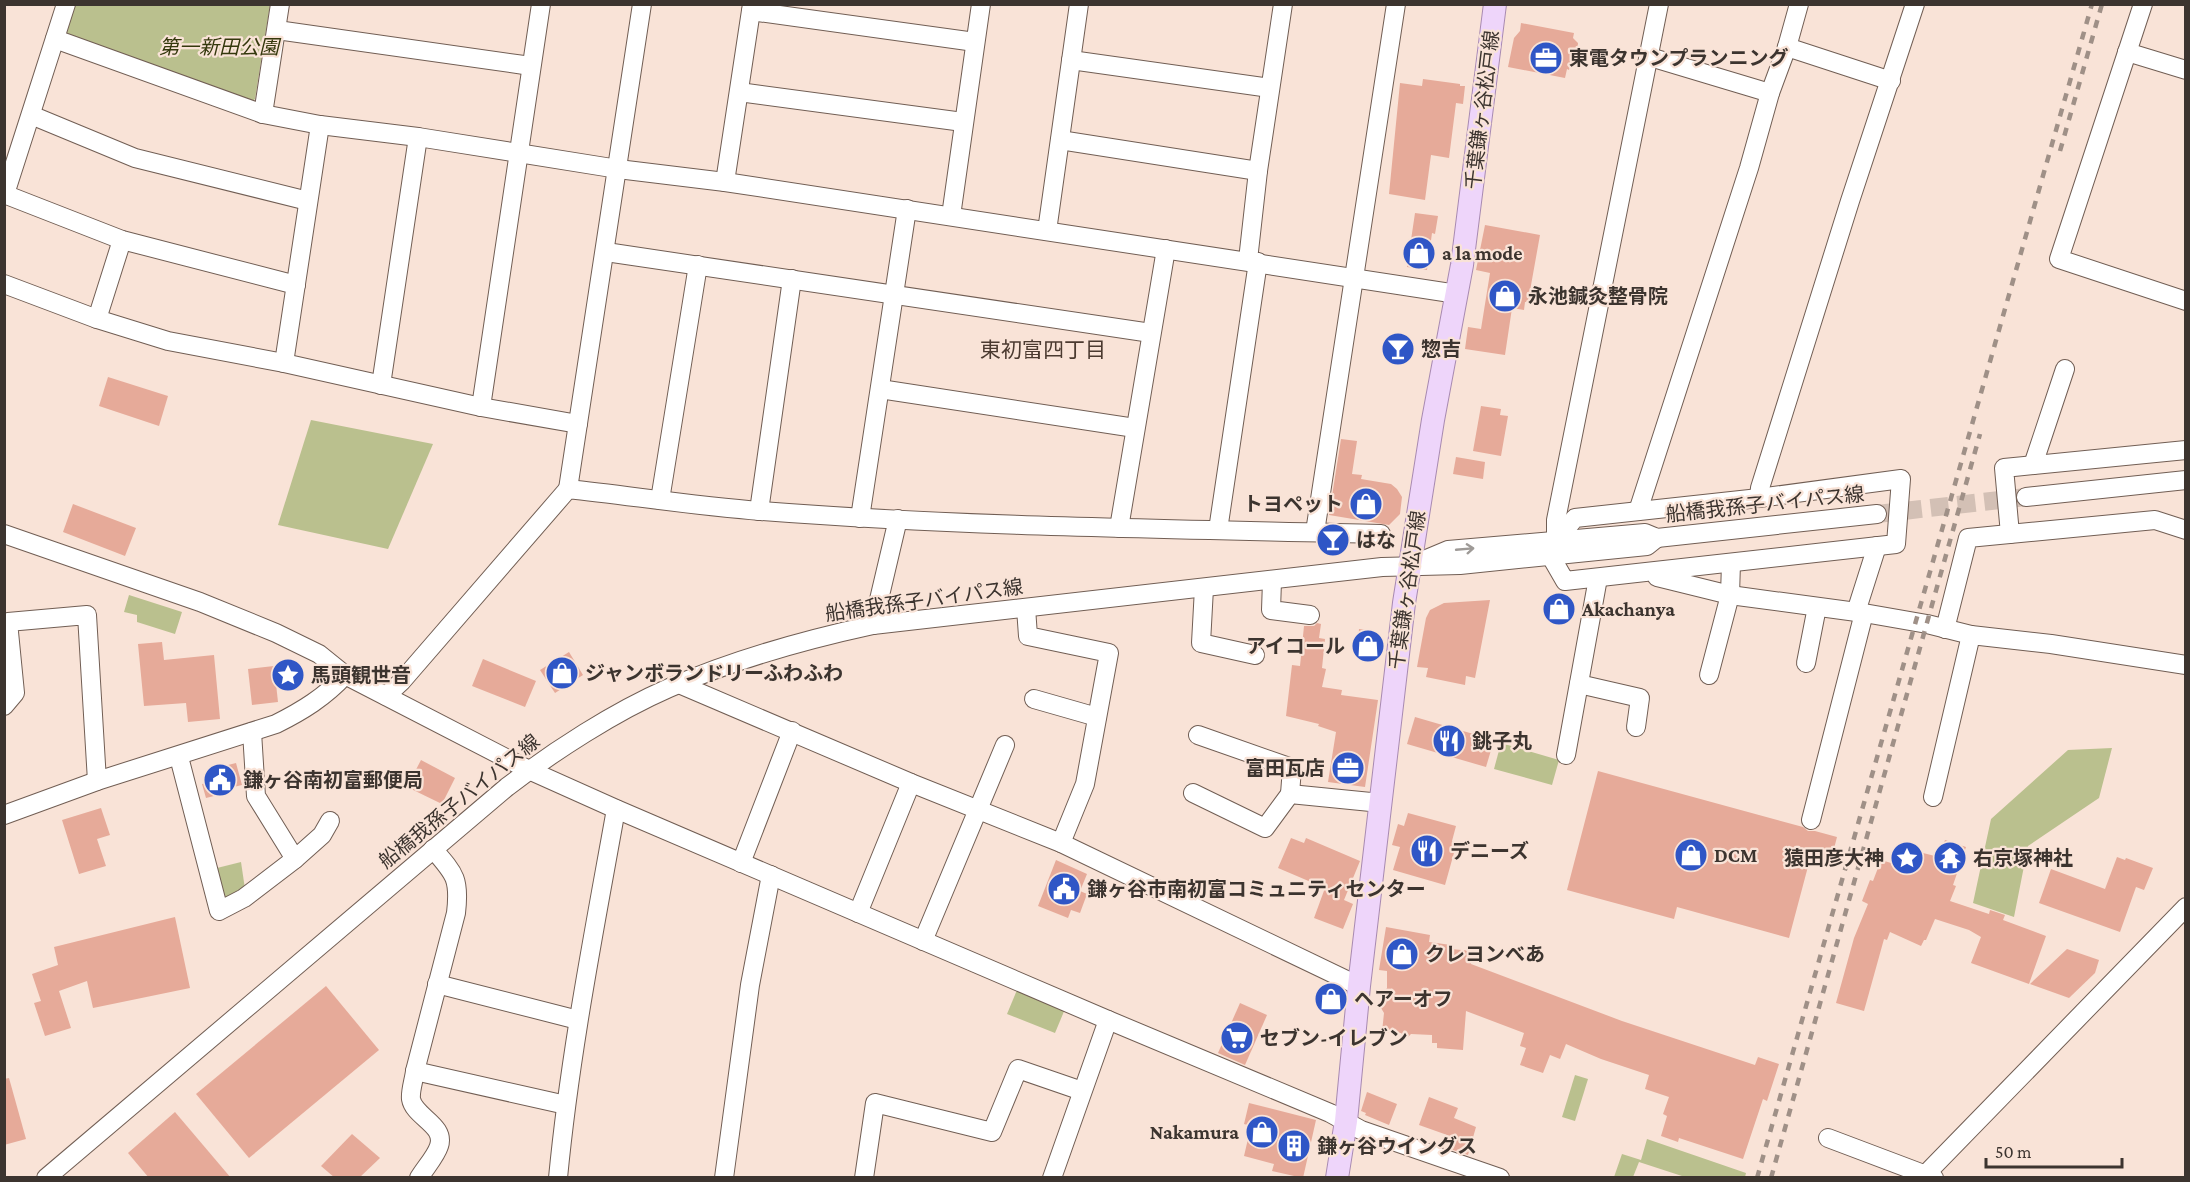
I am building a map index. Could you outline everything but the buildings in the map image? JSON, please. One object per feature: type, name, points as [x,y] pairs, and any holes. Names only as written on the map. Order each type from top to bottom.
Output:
[{"type":"main road","name":"千葉鎌ヶ谷松戸線","points":[[1337,1178],[1346,1122],[1359,986],[1409,566],[1457,294],[1495,4]]},
{"type":"street","points":[[66,4],[5,194],[122,240],[296,285]]},
{"type":"street","points":[[263,114],[278,30],[280,4]]},
{"type":"street","points":[[481,407],[541,4]]},
{"type":"street","points":[[386,696],[401,682],[568,489],[606,252],[642,4]]},
{"type":"street","points":[[951,216],[981,4]]},
{"type":"street","points":[[1047,231],[1079,4]]},
{"type":"street","points":[[1316,532],[1396,4]]},
{"type":"street","points":[[1553,548],[1575,518],[1760,498],[1901,479],[1896,544],[1644,574],[1565,581],[1553,548],[1556,520],[1659,4]]},
{"type":"street","points":[[1638,511],[1749,168],[1799,4]]},
{"type":"street","points":[[1760,498],[1760,488],[1850,201],[1915,4]]},
{"type":"street","points":[[2143,4],[2059,260],[2186,301]]},
{"type":"street","points":[[1218,530],[1253,261],[1258,171],[1281,5]]},
{"type":"street","points":[[725,182],[752,8],[975,42]]},
{"type":"street","points":[[278,30],[531,66]]},
{"type":"street","points":[[55,39],[263,114],[320,125],[418,137],[618,169],[907,209],[1457,294]]},
{"type":"street","points":[[1787,47],[1891,81]]},
{"type":"street","points":[[2127,52],[2186,70]]},
{"type":"street","points":[[1650,57],[1770,93]]},
{"type":"street","points":[[1071,60],[1270,88]]},
{"type":"street","points":[[739,92],[963,122]]},
{"type":"street","points":[[31,115],[135,158],[308,201]]},
{"type":"street","points":[[284,363],[320,125]]},
{"type":"street","points":[[381,385],[418,137]]},
{"type":"street","points":[[1060,140],[1258,171]]},
{"type":"street","points":[[860,518],[907,209]]},
{"type":"street","points":[[97,319],[122,240]]},
{"type":"street","points":[[1119,528],[1166,249]]},
{"type":"street","points":[[606,252],[1151,333]]},
{"type":"street","points":[[660,500],[698,266]]},
{"type":"street","points":[[759,510],[792,279]]},
{"type":"street","points":[[4,284],[97,319],[168,341],[284,363],[481,407],[578,424]]},
{"type":"street","points":[[2033,465],[2065,369]]},
{"type":"street","points":[[880,389],[1135,428]]},
{"type":"street","points":[[2010,534],[2004,468],[2184,445]]},
{"type":"street","points":[[2026,497],[2186,480]]},
{"type":"street","points":[[568,489],[759,510],[860,518],[1119,528],[1381,534]]},
{"type":"street","name":"船橋我孫子バイパス線","points":[[46,1178],[529,770],[594,728],[679,684],[756,655],[873,625],[1409,566],[1460,566],[1645,533],[1657,538],[1877,514]]},
{"type":"street","points":[[873,625],[898,519]]},
{"type":"street","points":[[1945,629],[1968,538],[2155,520],[2186,530]]},
{"type":"street","points":[[4,534],[184,597],[276,633],[319,654],[345,675],[529,770],[616,809],[1330,1113],[1361,1130],[1500,1178]]},
{"type":"street","points":[[1811,820],[1877,546]]},
{"type":"street","points":[[1709,675],[1730,595],[1731,563]]},
{"type":"street","points":[[1644,574],[1730,595],[1860,612],[1927,624],[1971,635],[2051,644],[2186,665]]},
{"type":"street","points":[[1566,755],[1598,578]]},
{"type":"street","points":[[1272,581],[1271,610],[1310,615]]},
{"type":"street","points":[[1204,588],[1201,643],[1255,655]]},
{"type":"street","points":[[1806,663],[1817,607]]},
{"type":"street","points":[[1026,608],[1028,636],[1109,653],[1085,784],[1061,843]]},
{"type":"street","points":[[4,705],[15,693],[8,622],[87,615],[97,781]]},
{"type":"street","points":[[1933,797],[1971,635]]},
{"type":"street","points":[[4,815],[97,781],[179,757],[276,724],[300,712],[330,692],[345,675]]},
{"type":"street","points":[[679,684],[911,783],[1061,843],[1359,986]]},
{"type":"street","points":[[1579,684],[1640,698],[1636,726]]},
{"type":"street","points":[[1034,699],[1097,717]]},
{"type":"street","points":[[741,863],[792,731]]},
{"type":"street","points":[[252,732],[256,796],[295,859]]},
{"type":"street","points":[[1193,793],[1265,828],[1290,794],[1292,768],[1198,735]]},
{"type":"street","points":[[923,941],[1005,745]]},
{"type":"street","points":[[179,757],[219,910],[244,898],[295,859],[322,835],[330,821]]},
{"type":"street","points":[[858,913],[911,783]]},
{"type":"street","points":[[1290,794],[1381,803]]},
{"type":"street","points":[[558,1178],[578,1020],[616,809]]},
{"type":"street","points":[[419,1178],[439,1146],[440,1138],[437,1131],[414,1107],[411,1097],[415,1071],[456,913],[459,891],[453,873],[433,849]]},
{"type":"street","points":[[724,1178],[750,985],[771,876]]},
{"type":"street","points":[[1828,1138],[1927,1176],[2186,907]]},
{"type":"street","points":[[437,984],[578,1020]]},
{"type":"street","points":[[1052,1178],[1108,1020]]},
{"type":"street","points":[[864,1178],[875,1103],[992,1132],[1018,1068],[1082,1091]]},
{"type":"street","points":[[415,1071],[566,1105]]},
{"type":"green space","name":"第一新田公園","points":[[74,5],[270,5],[255,99],[250,103],[65,34]]},
{"type":"green space","points":[[311,420],[433,444],[388,549],[278,525]]},
{"type":"green space","points":[[129,595],[182,612],[175,634],[137,622],[137,615],[124,612]]},
{"type":"green space","points":[[1501,743],[1559,760],[1552,785],[1494,769]]},
{"type":"green space","points":[[2112,748],[2099,798],[2028,846],[2014,917],[1973,903],[1991,819],[2068,750]]},
{"type":"green space","points":[[241,862],[245,889],[225,900],[217,868]]},
{"type":"green space","points":[[1017,990],[1065,1009],[1055,1033],[1007,1014]]},
{"type":"green space","points":[[1575,1075],[1588,1079],[1575,1121],[1562,1117]]},
{"type":"green space","points":[[1647,1139],[1746,1173],[1745,1177],[1685,1177],[1639,1162],[1633,1177],[1614,1177],[1622,1154],[1641,1160]]},
{"type":"tunnel","points":[[1877,514],[2026,497]]},
{"type":"railway","points":[[1757,1178],[2092,4]]},
{"type":"railway","points":[[2060,151],[2102,4]]},
{"type":"railway","points":[[1771,1178],[1980,434]]},
{"type":"place","name":"東電タウンプランニング","points":[[1546,58]]},
{"type":"place","name":"a la mode","points":[[1419,253]]},
{"type":"place","name":"永池鍼灸整骨院","points":[[1505,296]]},
{"type":"place","name":"惣吉","points":[[1398,349]]},
{"type":"place","name":"トヨペット","points":[[1366,504]]},
{"type":"place","name":"はな","points":[[1333,540]]},
{"type":"place","name":"Akachanya","points":[[1559,609]]},
{"type":"place","name":"アイコール","points":[[1368,646]]},
{"type":"place","name":"ジャンボランドリーふわふわ","points":[[562,673]]},
{"type":"place","name":"馬頭観世音","points":[[288,675]]},
{"type":"place","name":"銚子丸","points":[[1449,741]]},
{"type":"place","name":"富田瓦店","points":[[1348,768]]},
{"type":"place","name":"鎌ヶ谷南初富郵便局","points":[[220,780]]},
{"type":"place","name":"デニーズ","points":[[1427,851]]},
{"type":"place","name":"DCM","points":[[1691,855]]},
{"type":"place","name":"猿田彦大神","points":[[1907,858]]},
{"type":"place","name":"右京塚神社","points":[[1950,858]]},
{"type":"place","name":"鎌ヶ谷市南初富コミュニティセンター","points":[[1064,889]]},
{"type":"place","name":"クレヨンべあ","points":[[1402,954]]},
{"type":"place","name":"ヘアーオフ","points":[[1331,999]]},
{"type":"place","name":"セブン-イレブン","points":[[1237,1038]]},
{"type":"place","name":"Nakamura","points":[[1262,1132]]},
{"type":"place","name":"鎌ヶ谷ウイングス","points":[[1294,1146]]},
{"type":"district","name":"東初富四丁目","points":[[1043,350]]}]
